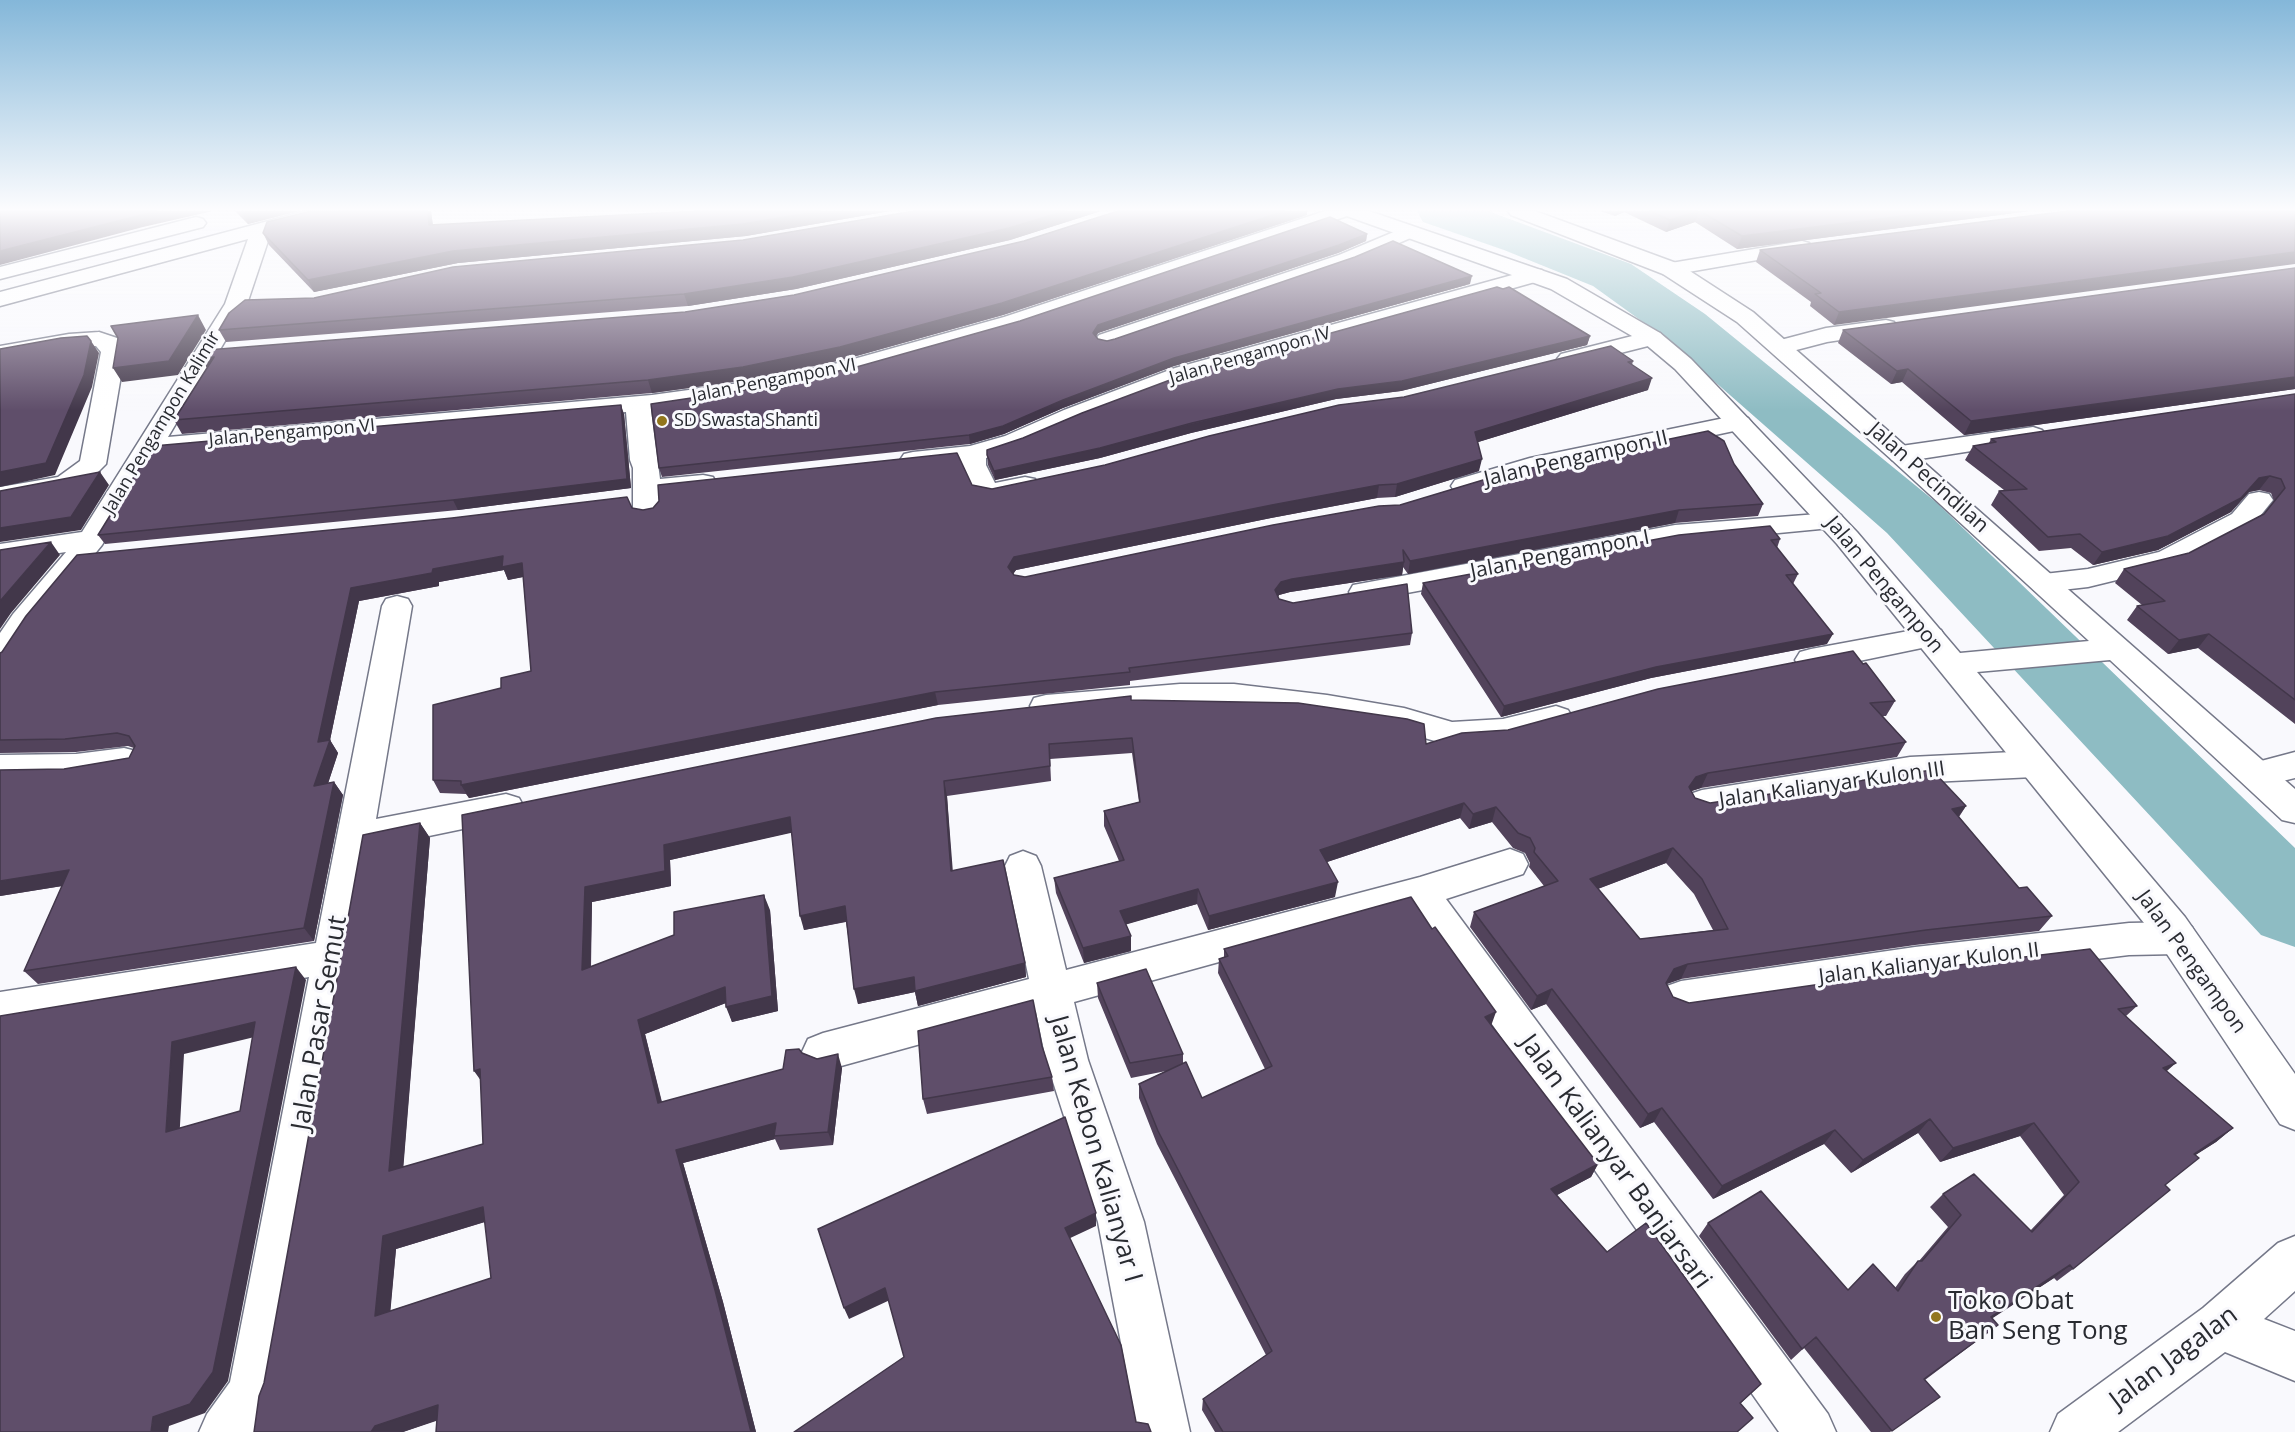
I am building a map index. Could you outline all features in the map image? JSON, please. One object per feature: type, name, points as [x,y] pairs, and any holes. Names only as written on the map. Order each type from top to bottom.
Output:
[{"type":"street","points":[[0,299],[78,278]]},
{"type":"street","name":"Jalan Pengampon Kalimir","points":[[0,657],[12,622],[93,550],[148,446],[216,353],[223,312],[239,278]]},
{"type":"street","name":"Jalan Pengampon VI","points":[[148,446],[638,403],[747,389],[846,369],[1012,322],[1143,278]]},
{"type":"street","points":[[1107,340],[1293,278]]},
{"type":"street","name":"Jalan Pengampon IV","points":[[889,463],[973,454],[1014,441],[1073,415],[1184,373],[1524,278]]},
{"type":"street","name":"Jalan Pengampon","points":[[1542,278],[1559,284],[1652,338],[1683,364],[1831,521],[1930,637],[2178,938],[2295,1110]]},
{"type":"street","name":"Jalan Pecindilan","points":[[1685,278],[1745,317],[1781,346],[2258,774],[2295,810]]},
{"type":"street","points":[[223,312],[258,304]]},
{"type":"street","points":[[1781,346],[1826,335],[1908,324]]},
{"type":"street","points":[[0,344],[129,328]]},
{"type":"street","points":[[1550,363],[1652,338]]},
{"type":"street","points":[[0,353],[69,341],[99,339],[109,343],[113,352],[93,464],[66,484],[0,495]]},
{"type":"street","points":[[638,403],[641,501],[727,481]]},
{"type":"street","name":"Jalan Pengampon II","points":[[1436,496],[1530,466],[1739,423]]},
{"type":"street","points":[[1901,454],[2052,432]]},
{"type":"street","points":[[973,454],[974,465],[985,490],[993,491],[1037,482]]},
{"type":"street","points":[[2044,583],[2088,578],[2168,559],[2242,520],[2259,500]]},
{"type":"street","name":"Jalan Pengampon I","points":[[1336,597],[1675,534],[1831,521]]},
{"type":"street","points":[[0,553],[93,550]]},
{"type":"street","name":"Jalan Pasar Semut","points":[[225,1432],[253,1393],[397,606]]},
{"type":"street","points":[[1778,667],[1930,637]]},
{"type":"street","points":[[1952,664],[2118,649]]},
{"type":"street","points":[[1018,709],[1110,699],[1234,695],[1327,707],[1404,720],[1452,734],[1471,734],[1503,731],[1588,709]]},
{"type":"street","points":[[0,768],[76,767],[127,759]]},
{"type":"street","name":"Jalan Kalianyar Kulon III","points":[[1702,803],[1910,770],[2034,764]]},
{"type":"street","points":[[2258,774],[2295,765]]},
{"type":"street","points":[[353,838],[540,800]]},
{"type":"street","points":[[823,1052],[1420,892],[1510,864]]},
{"type":"street","name":"Jalan Kebon Kalianyar I","points":[[1023,866],[1067,1060],[1121,1222],[1164,1432]]},
{"type":"street","name":"Jalan Kalianyar Banjarsari","points":[[1420,892],[1810,1432]]},
{"type":"street","name":"Jalan Kalianyar Kulon II","points":[[1681,998],[1915,964],[2129,939],[2178,938]]},
{"type":"street","points":[[0,1010],[332,957]]},
{"type":"street","name":"Jalan Jagalan","points":[[2076,1432],[2287,1276]]},
{"type":"street","points":[[2220,1325],[2295,1356]]},
{"type":"building","points":[[404,278],[788,278],[684,294],[219,330],[229,313],[245,300],[314,298]]},
{"type":"building","points":[[867,278],[1079,278],[1002,303],[840,347],[743,367],[648,380],[174,420],[214,357],[202,359],[207,350],[685,312],[794,295]]},
{"type":"building","points":[[1149,278],[1240,278],[1098,325],[1093,333],[1098,339],[1107,341],[1115,339],[1294,278],[1465,278],[1174,358],[1063,400],[1003,426],[969,435],[659,468],[651,404],[745,390],[853,368],[1020,321]]},
{"type":"building","points":[[1799,278],[2099,278],[1839,312],[1815,294],[1821,293]]},
{"type":"building","points":[[2223,278],[2295,278],[2295,377],[1971,421],[1908,369],[1897,371],[1843,330]]},
{"type":"building","points":[[1497,287],[1503,289],[1509,287],[1590,336],[1402,381],[1338,389],[1192,423],[1100,448],[994,471],[987,455],[987,450],[1194,371]]},
{"type":"building","points":[[198,315],[169,361],[113,368],[118,338],[111,326]]},
{"type":"building","points":[[87,336],[91,341],[84,375],[46,463],[0,472],[0,349],[61,338]]},
{"type":"building","points":[[1611,346],[1633,361],[1628,362],[1652,378],[1475,432],[1482,459],[1397,484],[1379,485],[1272,505],[1014,557],[1008,567],[1014,575],[1025,577],[1273,525],[1379,506],[1400,505],[1503,474],[1708,431],[1724,441],[1734,464],[1763,504],[1679,510],[1410,561],[1403,550],[1404,562],[1292,579],[1281,582],[1275,590],[1279,599],[1293,603],[1407,584],[1412,633],[1129,668],[1130,672],[935,692],[461,785],[461,781],[433,780],[433,705],[501,688],[501,678],[531,671],[522,563],[502,567],[503,556],[433,569],[432,573],[351,588],[318,742],[330,740],[314,786],[334,782],[304,928],[24,971],[69,870],[0,881],[0,770],[64,769],[129,758],[135,746],[129,736],[117,733],[65,739],[0,740],[0,653],[26,616],[77,555],[452,518],[627,497],[632,508],[643,510],[653,508],[659,501],[658,485],[957,453],[972,485],[992,489],[1105,465],[1209,436],[1339,405],[1404,397]]},
{"type":"building","points":[[2295,394],[2295,700],[2209,634],[2179,640],[2137,606],[2165,601],[2124,569],[2189,553],[2264,514],[2285,488],[2281,479],[2270,476],[2259,478],[2241,498],[2168,536],[2102,552],[2080,534],[2048,537],[1999,491],[2027,489],[1973,446],[1996,442],[1991,439]]},
{"type":"building","points":[[621,405],[627,479],[453,500],[98,535],[153,446]]},
{"type":"building","points":[[100,472],[71,517],[0,528],[0,491]]},
{"type":"building","points":[[1770,526],[1780,539],[1771,540],[1798,574],[1786,575],[1833,634],[1656,667],[1504,706],[1423,583],[1679,535]]},
{"type":"building","points":[[51,542],[1,600],[0,601],[0,550]]},
{"type":"building","points":[[1853,651],[1863,664],[1866,663],[1895,701],[1870,703],[1906,742],[1708,773],[1696,777],[1689,787],[1695,798],[1710,803],[1932,770],[1966,806],[1952,809],[2019,888],[2027,887],[2052,916],[1926,930],[1688,964],[1674,969],[1666,983],[1673,997],[1689,1003],[1926,969],[2090,949],[2137,1006],[2118,1009],[2176,1063],[2163,1068],[2233,1128],[2194,1154],[2199,1158],[2165,1185],[2170,1190],[2073,1269],[2070,1265],[1991,1317],[1998,1325],[1924,1379],[1940,1397],[1892,1431],[1816,1337],[1802,1349],[1708,1223],[1761,1191],[1848,1290],[1873,1264],[1898,1291],[1918,1261],[1922,1261],[1961,1215],[1943,1194],[1974,1174],[2032,1232],[2079,1182],[2034,1123],[1953,1148],[1930,1119],[1863,1160],[1835,1130],[1722,1186],[1662,1108],[1648,1114],[1552,989],[1537,996],[1474,912],[1558,881],[1534,852],[1535,848],[1530,838],[1518,833],[1496,807],[1473,814],[1464,803],[1320,850],[1338,882],[1209,916],[1198,889],[1120,911],[1131,936],[1083,948],[1054,878],[1124,860],[1104,811],[1140,802],[1132,738],[1049,744],[1050,766],[944,781],[951,871],[1003,860],[1025,963],[915,991],[914,977],[854,989],[845,906],[800,916],[790,817],[664,845],[665,871],[585,887],[582,970],[674,935],[674,912],[764,895],[772,996],[726,1007],[725,987],[638,1020],[658,1103],[783,1069],[786,1050],[799,1049],[802,1053],[817,1059],[838,1054],[828,1132],[774,1136],[776,1123],[676,1150],[751,1432],[436,1432],[438,1405],[375,1426],[371,1432],[254,1432],[363,835],[420,823],[389,1171],[483,1144],[480,1069],[474,1071],[462,815],[936,718],[1131,696],[1131,700],[1298,703],[1407,719],[1424,724],[1426,744],[1462,733],[1508,730],[1658,689]],"holes":[[[1673,848],[1702,879],[1728,929],[1640,939],[1590,879]],[[483,1207],[491,1278],[375,1316],[383,1236]]]},
{"type":"building","points":[[1411,897],[1432,929],[1435,927],[1496,1012],[1485,1017],[1598,1164],[1551,1189],[1607,1252],[1646,1223],[1761,1384],[1740,1403],[1753,1418],[1737,1432],[1223,1432],[1203,1399],[1272,1351],[1158,1131],[1139,1084],[1186,1062],[1202,1098],[1272,1066],[1219,959],[1228,956],[1224,949]]},
{"type":"building","points":[[296,967],[213,1372],[190,1404],[153,1417],[151,1432],[0,1432],[0,1016]],"holes":[[[255,1022],[240,1111],[166,1132],[172,1042]]]},
{"type":"building","points":[[1146,969],[1183,1054],[1130,1063],[1097,983]]},
{"type":"building","points":[[1033,1000],[1042,1046],[1052,1077],[923,1099],[918,1031]]},
{"type":"building","points":[[1065,1117],[1096,1213],[1065,1228],[1121,1345],[1136,1422],[1148,1424],[1151,1432],[794,1432],[904,1357],[885,1288],[844,1308],[818,1229]]},
{"type":"waterway","points":[[1616,278],[1685,326],[1912,518],[2295,908]]},
{"type":"place","name":"SD Swasta Shanti","points":[[662,421]]},
{"type":"place","name":"Toko Obat Ban Seng Tong","points":[[1936,1317]]}]
